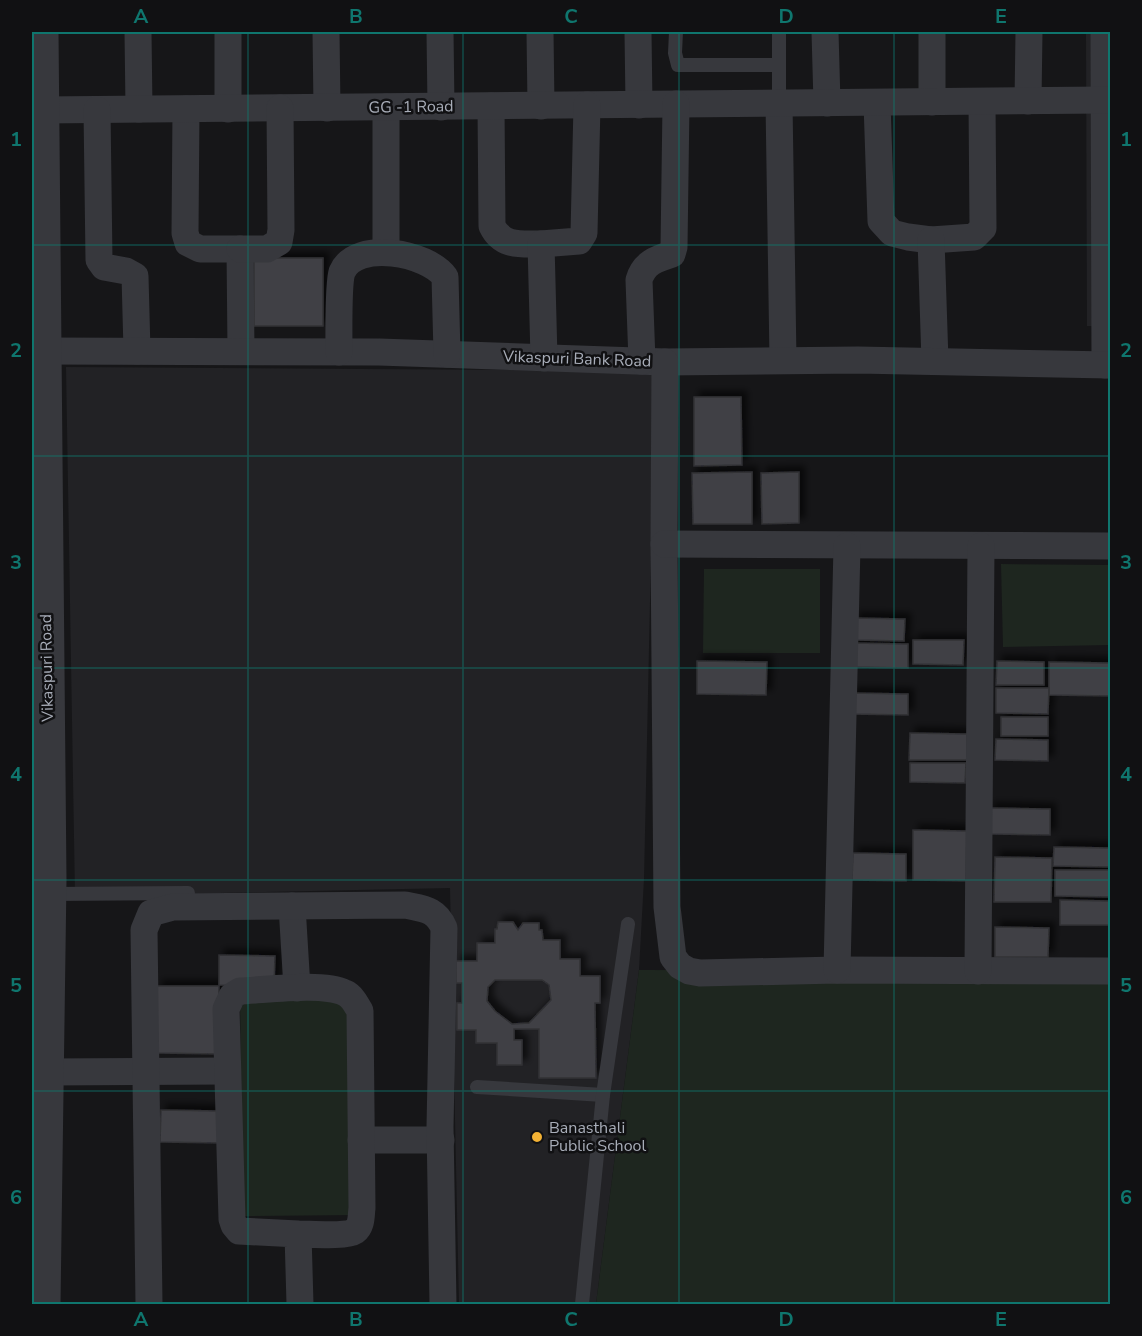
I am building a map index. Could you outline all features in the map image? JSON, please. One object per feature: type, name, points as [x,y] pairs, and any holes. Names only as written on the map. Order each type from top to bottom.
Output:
[{"type":"street","name":"Vikaspuri Road","points":[[42,32],[42,110],[37,186],[44,351],[50,894],[40,932],[47,1071],[44,1305]]},
{"type":"street","points":[[138,32],[139,109]]},
{"type":"street","points":[[228,32],[228,109]]},
{"type":"street","points":[[326,32],[327,108]]},
{"type":"street","points":[[440,32],[441,106]]},
{"type":"street","points":[[540,32],[541,106]]},
{"type":"street","points":[[638,32],[639,105]]},
{"type":"street","points":[[825,32],[827,103]]},
{"type":"street","points":[[932,32],[932,102]]},
{"type":"street","points":[[1028,101],[1029,32]]},
{"type":"street","points":[[1106,39],[1108,365]]},
{"type":"street","name":"GG -1 Road","points":[[42,110],[1105,100]]},
{"type":"street","points":[[877,103],[881,221],[892,233],[931,240],[974,237],[983,228],[982,102]]},
{"type":"street","points":[[779,104],[783,360]]},
{"type":"street","points":[[491,106],[492,226],[496,235],[503,240],[522,244],[541,244],[579,241],[584,232],[586,105]]},
{"type":"street","points":[[676,105],[674,247],[672,254],[650,262],[639,280],[653,362],[664,544],[667,907],[673,957],[680,966],[700,973],[837,970],[1110,971]]},
{"type":"street","points":[[386,107],[386,252]]},
{"type":"street","points":[[186,109],[185,233],[188,243],[200,249],[267,249],[279,242],[281,230],[280,108]]},
{"type":"street","points":[[97,110],[99,260],[104,267],[126,271],[135,276],[137,351]]},
{"type":"street","points":[[931,240],[935,361]]},
{"type":"street","points":[[541,244],[544,358]]},
{"type":"street","points":[[240,249],[242,351]]},
{"type":"street","points":[[339,352],[341,274],[348,261],[357,257],[386,252],[404,254],[425,262],[439,269],[445,277],[447,354]]},
{"type":"street","name":"Vikaspuri Bank Road","points":[[44,351],[339,352],[653,362],[935,361],[1108,365]]},
{"type":"street","points":[[664,544],[1110,546]]},
{"type":"street","points":[[837,970],[847,546]]},
{"type":"street","points":[[978,971],[981,546]]},
{"type":"street","points":[[149,1305],[144,930],[151,913],[173,907],[405,905],[425,909],[439,917],[444,928],[441,1140],[443,1305]]},
{"type":"street","points":[[292,906],[297,988]]},
{"type":"street","points":[[327,987],[347,993],[360,1011],[362,1208],[360,1225],[355,1231],[345,1234],[239,1231],[234,1225],[231,1198],[226,1009],[232,996],[240,991],[297,988],[327,987]]},
{"type":"street","points":[[47,1071],[227,1071]]},
{"type":"street","points":[[361,1140],[441,1140]]},
{"type":"street","points":[[298,1234],[300,1305]]},
{"type":"lane","points":[[676,32],[675,53],[678,65],[779,65]]},
{"type":"lane","points":[[779,32],[779,104]]},
{"type":"lane","points":[[50,894],[347,892]]},
{"type":"lane","points":[[582,1305],[603,1095],[628,924]]},
{"type":"lane","points":[[477,1088],[603,1095]]},
{"type":"shaded area","points":[[1086,32],[1110,32],[1110,326],[1087,326]]},
{"type":"shaded area","points":[[66,367],[655,371],[644,879],[639,970],[596,1304],[459,1304],[450,888],[75,896]]},
{"type":"shaded area","points":[[1001,564],[1110,565],[1110,645],[1003,647]]},
{"type":"shaded area","points":[[704,569],[820,569],[820,653],[703,653]]},
{"type":"shaded area","points":[[639,970],[1110,971],[1110,1304],[596,1304]]},
{"type":"shaded area","points":[[354,997],[358,1215],[243,1216],[240,999]]},
{"type":"building","points":[[254,258],[323,258],[323,326],[254,326]]},
{"type":"building","points":[[694,397],[741,397],[742,465],[694,466]]},
{"type":"building","points":[[752,472],[752,524],[693,524],[692,473]]},
{"type":"building","points":[[799,472],[799,523],[762,524],[761,473]]},
{"type":"building","points":[[854,618],[905,619],[904,641],[854,640]]},
{"type":"building","points":[[913,640],[964,640],[963,665],[913,664]]},
{"type":"building","points":[[851,643],[908,644],[908,668],[850,667]]},
{"type":"building","points":[[697,661],[767,662],[766,695],[697,694]]},
{"type":"building","points":[[997,661],[1044,662],[1044,685],[996,685]]},
{"type":"building","points":[[1049,662],[1110,663],[1110,696],[1049,695]]},
{"type":"building","points":[[996,688],[1049,688],[1048,714],[996,713]]},
{"type":"building","points":[[850,693],[908,694],[908,715],[849,714]]},
{"type":"building","points":[[1001,717],[1048,717],[1048,736],[1001,736]]},
{"type":"building","points":[[910,733],[967,734],[967,760],[909,760]]},
{"type":"building","points":[[996,739],[1048,740],[1048,761],[995,760]]},
{"type":"building","points":[[910,763],[966,763],[965,783],[910,782]]},
{"type":"building","points":[[989,808],[1050,809],[1050,835],[989,834]]},
{"type":"building","points":[[913,830],[967,831],[966,881],[913,880]]},
{"type":"building","points":[[1054,847],[1110,848],[1110,867],[1053,866]]},
{"type":"building","points":[[853,853],[906,854],[906,881],[852,880]]},
{"type":"building","points":[[995,857],[1052,858],[1051,902],[994,902]]},
{"type":"building","points":[[1055,870],[1110,870],[1110,897],[1055,896]]},
{"type":"building","points":[[1060,900],[1110,901],[1110,925],[1060,925]]},
{"type":"building","points":[[498,922],[513,922],[518,930],[523,923],[539,923],[543,940],[560,940],[560,959],[580,959],[580,976],[600,976],[600,1003],[595,1003],[596,1078],[539,1078],[539,1029],[514,1029],[514,1040],[522,1040],[522,1065],[497,1065],[497,1043],[476,1043],[476,1030],[457,1030],[457,1003],[462,1003],[462,983],[456,983],[456,961],[477,961],[477,943],[495,943],[495,929],[497,929]],"holes":[[[495,980],[542,980],[549,985],[551,1000],[529,1023],[512,1024],[495,1011],[487,1001],[488,987]]]},
{"type":"building","points":[[995,927],[1049,928],[1048,957],[995,957]]},
{"type":"building","points":[[219,955],[275,956],[274,986],[219,985]]},
{"type":"building","points":[[157,986],[219,986],[218,1054],[157,1053]]},
{"type":"building","points":[[161,1110],[220,1111],[220,1143],[160,1142]]},
{"type":"place","name":"Banasthali Public School","points":[[537,1137]]}]
